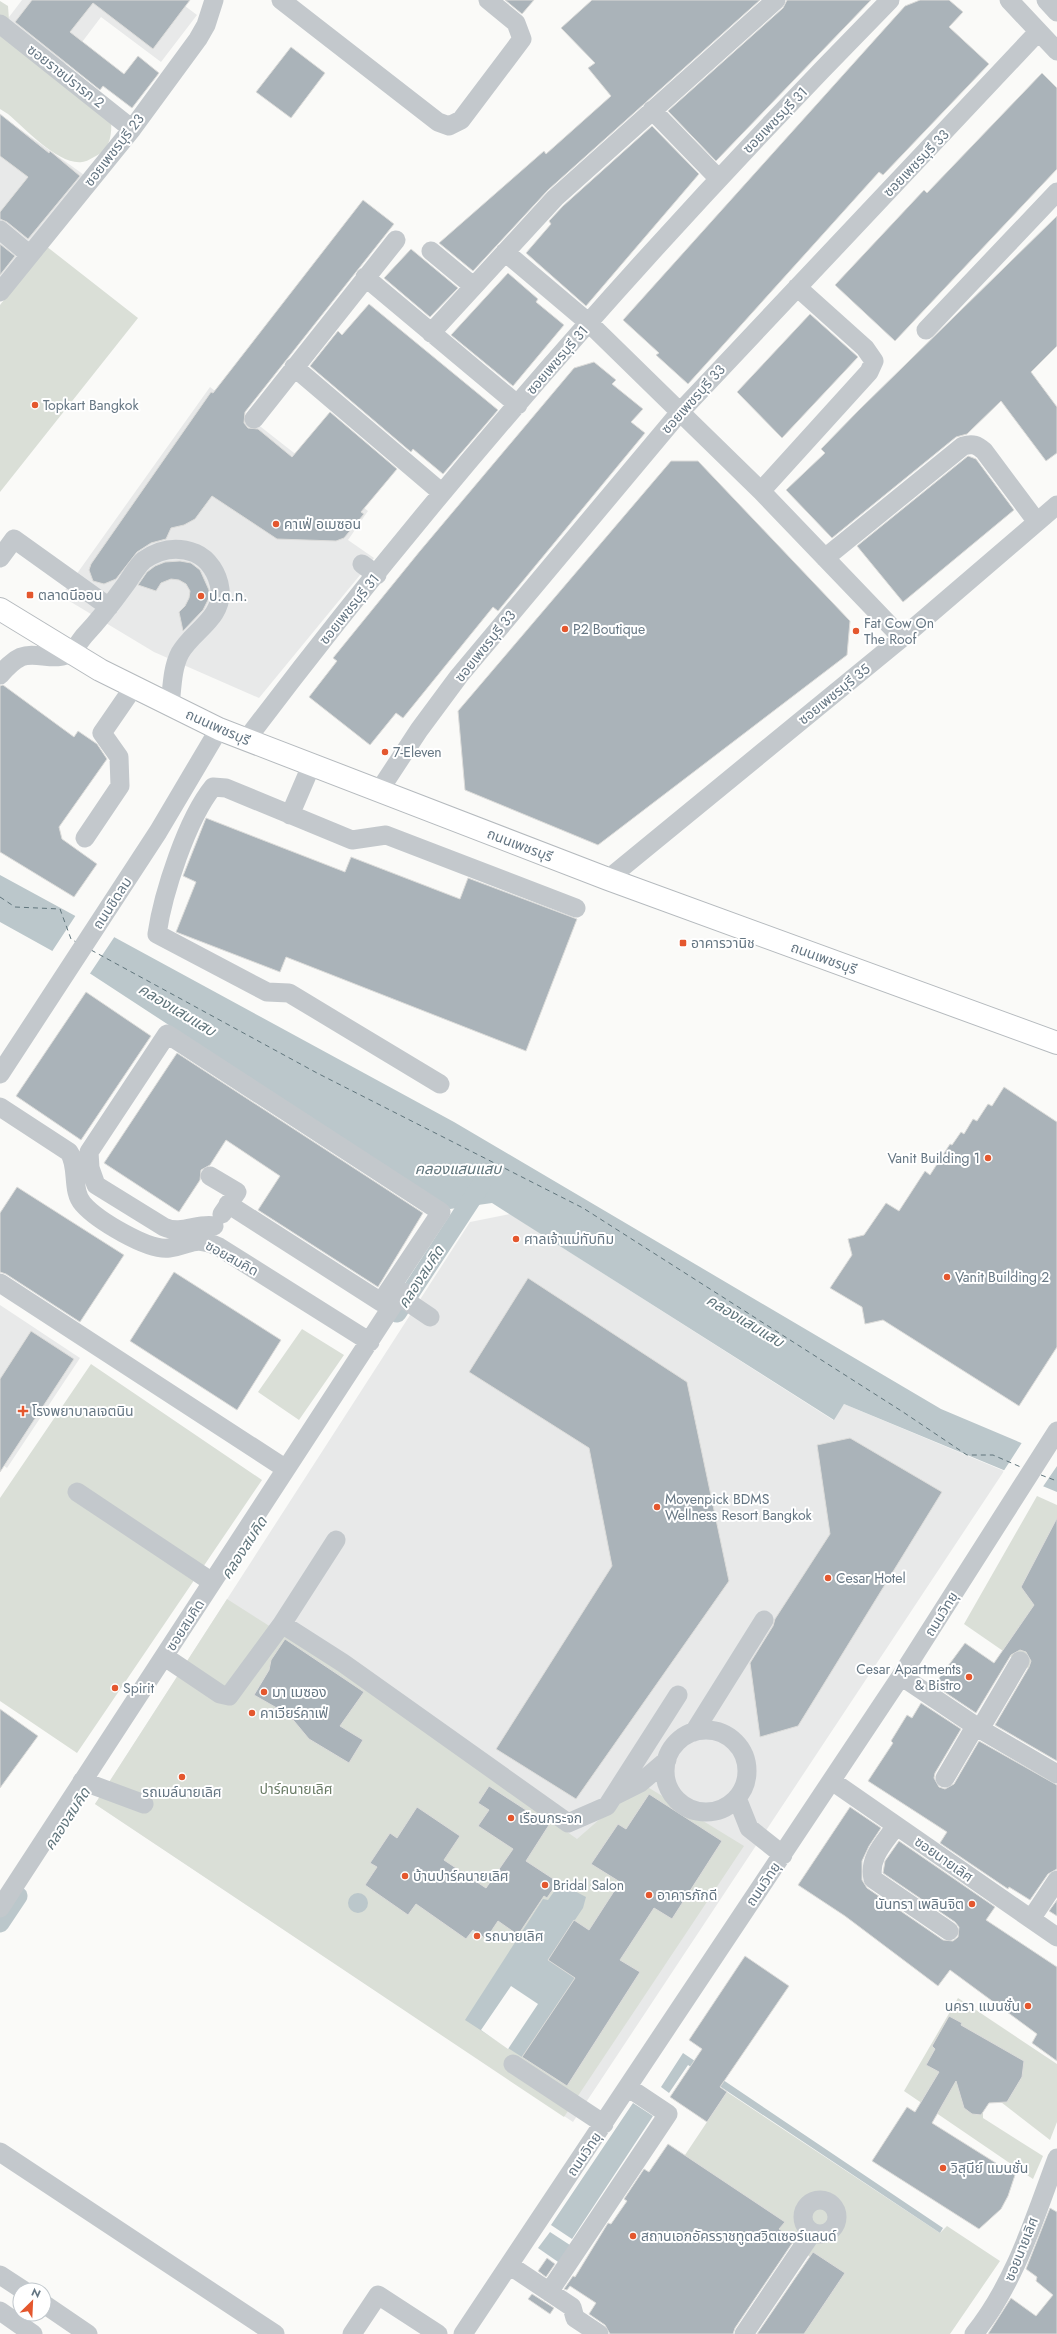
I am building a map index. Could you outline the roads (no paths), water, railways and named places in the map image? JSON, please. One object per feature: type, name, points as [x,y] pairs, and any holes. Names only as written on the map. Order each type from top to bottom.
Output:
[{"type":"main road","name":"ถนนเพชรบุรี","points":[[0,609],[70,653],[133,688],[219,729],[311,766],[608,879],[1057,1043]]},
{"type":"street","name":"ซอยเพชรบุรี 23","points":[[0,292],[132,128],[184,58],[206,25],[214,0]]},
{"type":"street","points":[[281,0],[438,122],[449,126],[461,120],[519,45],[522,39],[516,23],[488,0]]},
{"type":"street","points":[[431,334],[472,286],[555,198],[776,0]]},
{"type":"street","name":"ซอยเพชรบุรี 31","points":[[246,740],[442,493],[589,323],[719,179],[890,0]]},
{"type":"street","points":[[1009,0],[1057,51]]},
{"type":"street","points":[[1046,0],[1057,12]]},
{"type":"street","name":"ซอยราชปรารภ 2","points":[[0,24],[132,128]]},
{"type":"street","name":"ซอยเพชรบุรี 33","points":[[379,791],[419,730],[459,676],[680,412],[797,286],[1038,32]]},
{"type":"street","points":[[652,110],[719,179]]},
{"type":"street","points":[[926,330],[1057,192]]},
{"type":"street","points":[[0,230],[30,255]]},
{"type":"street","points":[[254,419],[365,276],[396,240]]},
{"type":"street","points":[[431,251],[472,286]]},
{"type":"street","points":[[505,252],[589,323],[761,491],[902,638]]},
{"type":"street","points":[[365,276],[431,334],[518,405]]},
{"type":"street","points":[[761,491],[869,372],[874,362],[865,348],[797,286]]},
{"type":"street","points":[[294,367],[442,493]]},
{"type":"street","points":[[826,558],[963,446],[969,444],[978,445],[984,451],[1037,522]]},
{"type":"street","name":"ซอยเพชรบุรี 35","points":[[608,879],[902,638],[1057,505]]},
{"type":"street","points":[[0,558],[14,539],[109,607]]},
{"type":"street","points":[[0,675],[14,660],[22,657],[35,655],[59,657],[70,653],[109,607],[143,561],[167,550],[181,549],[198,554],[210,564],[217,575],[220,601],[208,622],[186,644],[180,654],[173,676],[170,706]]},
{"type":"street","points":[[362,564],[377,575]]},
{"type":"street","points":[[86,838],[120,786],[119,757],[102,733],[133,688]]},
{"type":"street","name":"ถนนชิดลม","points":[[0,1074],[158,832],[219,729]]},
{"type":"street","points":[[290,815],[311,766]]},
{"type":"street","points":[[440,1084],[289,993],[267,992],[156,934],[165,892],[183,844],[206,796],[213,787],[226,788],[352,840],[386,835],[576,908]]},
{"type":"street","points":[[210,1176],[237,1192],[228,1204],[210,1233],[197,1225],[182,1230],[170,1230],[164,1227],[96,1185],[90,1168],[89,1152],[166,1034],[441,1212],[381,1302],[228,1204]]},
{"type":"street","name":"ซอยสมคิด","points":[[0,1107],[69,1152],[74,1159],[77,1192],[82,1204],[117,1232],[152,1245],[168,1248],[210,1233],[219,1247],[370,1342]]},
{"type":"street","name":"ซอยสมคิด","points":[[0,1908],[6,1886],[82,1781],[165,1657],[212,1582],[422,1262]]},
{"type":"street","points":[[0,1283],[286,1469]]},
{"type":"street","points":[[399,1296],[430,1317]]},
{"type":"street","name":"ถนนวิทยุ","points":[[463,2334],[832,1781],[1056,1433]]},
{"type":"street","points":[[77,1492],[212,1582]]},
{"type":"street","points":[[165,1657],[220,1694],[229,1696],[282,1624],[336,1540]]},
{"type":"street","points":[[694,1732],[764,1620]]},
{"type":"street","points":[[282,1624],[343,1663],[568,1823],[606,1806],[615,1795],[678,1695]]},
{"type":"street","points":[[945,1778],[1020,1661]]},
{"type":"street","points":[[901,1676],[978,1727],[1057,1774]]},
{"type":"street","points":[[713,1731],[727,1736],[737,1745],[744,1758],[747,1772],[744,1786],[737,1798],[727,1806],[715,1811],[702,1812],[690,1809],[679,1802],[671,1792],[666,1780],[667,1760],[674,1744],[686,1735],[694,1732],[713,1731]]},
{"type":"street","points":[[615,1795],[640,1783],[667,1760]]},
{"type":"street","points":[[82,1781],[144,1804]]},
{"type":"street","name":"ซอยนายเลิศ","points":[[832,1781],[1057,1937]]},
{"type":"street","points":[[737,1798],[749,1828],[783,1855]]},
{"type":"street","points":[[896,1826],[873,1860],[871,1870],[873,1879],[949,1931]]},
{"type":"street","points":[[1031,1919],[1057,1880]]},
{"type":"street","points":[[514,2064],[604,2124]]},
{"type":"street","points":[[549,2292],[668,2114],[628,2088]]},
{"type":"street","points":[[0,2152],[275,2334]]},
{"type":"street","name":"ซอยนายเลิศ","points":[[974,2334],[999,2300],[1013,2273],[1057,2158]]},
{"type":"street","points":[[744,2334],[812,2233]]},
{"type":"street","points":[[509,2265],[572,2307],[575,2318],[599,2334]]},
{"type":"street","points":[[0,2275],[12,2283]]},
{"type":"street","points":[[352,2334],[378,2294],[438,2334]]},
{"type":"street","points":[[52,2309],[88,2334]]},
{"type":"street","points":[[0,2311],[33,2334]]},
{"type":"water","name":"คลองแสนแสบ","points":[[0,875],[454,1122],[941,1409],[1057,1458],[1057,1492],[844,1404],[834,1420],[492,1203],[450,1209],[74,963],[0,922]]},
{"type":"water","points":[[558,1886],[567,1887],[586,1897],[583,1908],[548,1960],[575,1978],[522,2057],[465,2020],[543,1899],[548,1900]]},
{"type":"water","points":[[358,1893],[365,1896],[368,1903],[365,1910],[358,1913],[351,1910],[348,1903],[351,1896]]},
{"type":"water","points":[[683,2053],[943,2228],[940,2233],[688,2065],[669,2093],[661,2087]]},
{"type":"water","points":[[633,2103],[653,2116],[572,2239],[551,2225]]},
{"type":"water","points":[[550,2232],[573,2247],[561,2264],[538,2248]]},
{"type":"waterway","name":"คลองสมคิด","points":[[397,1313],[481,1185]]},
{"type":"waterway","name":"คลองสมคิด","points":[[0,1923],[18,1896]]},
{"type":"place","name":"Topkart Bangkok","points":[[35,405]]},
{"type":"place","name":"คาเฟ่ อเมซอน","points":[[276,524]]},
{"type":"place","name":"ตลาดนีออน","points":[[30,595]]},
{"type":"place","name":"ป.ต.ท.","points":[[201,596]]},
{"type":"place","name":"P2 Boutique","points":[[565,629]]},
{"type":"place","name":"Fat Cow On The Roof","points":[[856,631]]},
{"type":"place","name":"7-Eleven","points":[[385,752]]},
{"type":"place","name":"อาคารวานิช","points":[[683,943]]},
{"type":"place","name":"Vanit Building 1","points":[[988,1158]]},
{"type":"place","name":"ศาลเจ้าแม่ทับทิม","points":[[516,1239]]},
{"type":"place","name":"Vanit Building 2","points":[[947,1277]]},
{"type":"place","name":"โรงพยาบาลเจตนิน","points":[[23,1411]]},
{"type":"place","name":"Movenpick BDMS Wellness Resort Bangkok","points":[[657,1507]]},
{"type":"place","name":"Cesar Hotel","points":[[828,1578]]},
{"type":"place","name":"Cesar Apartments & Bistro","points":[[969,1677]]},
{"type":"place","name":"Spirit","points":[[115,1688]]},
{"type":"place","name":"มา เมซอง","points":[[264,1692]]},
{"type":"place","name":"คาเวียร์คาเฟ่","points":[[252,1713]]},
{"type":"place","name":"รถเมล์นายเลิศ","points":[[182,1777]]},
{"type":"place","name":"เรือนกระจก","points":[[511,1818]]},
{"type":"place","name":"บ้านปาร์คนายเลิศ","points":[[405,1876]]},
{"type":"place","name":"Bridal Salon","points":[[545,1885]]},
{"type":"place","name":"อาคารภักดี","points":[[649,1895]]},
{"type":"place","name":"นันทรา เพลินจิต","points":[[972,1904]]},
{"type":"place","name":"รถนายเลิศ","points":[[477,1936]]},
{"type":"place","name":"นครา แมนชั่น","points":[[1028,2006]]},
{"type":"place","name":"วิสุนีย์ แมนชั่น","points":[[943,2168]]},
{"type":"place","name":"สถานเอกอัครราชทูตสวิตเซอร์แลนด์","points":[[633,2236]]},
{"type":"park label","name":"ปาร์คนายเลิศ","points":[[296,1789]]}]
